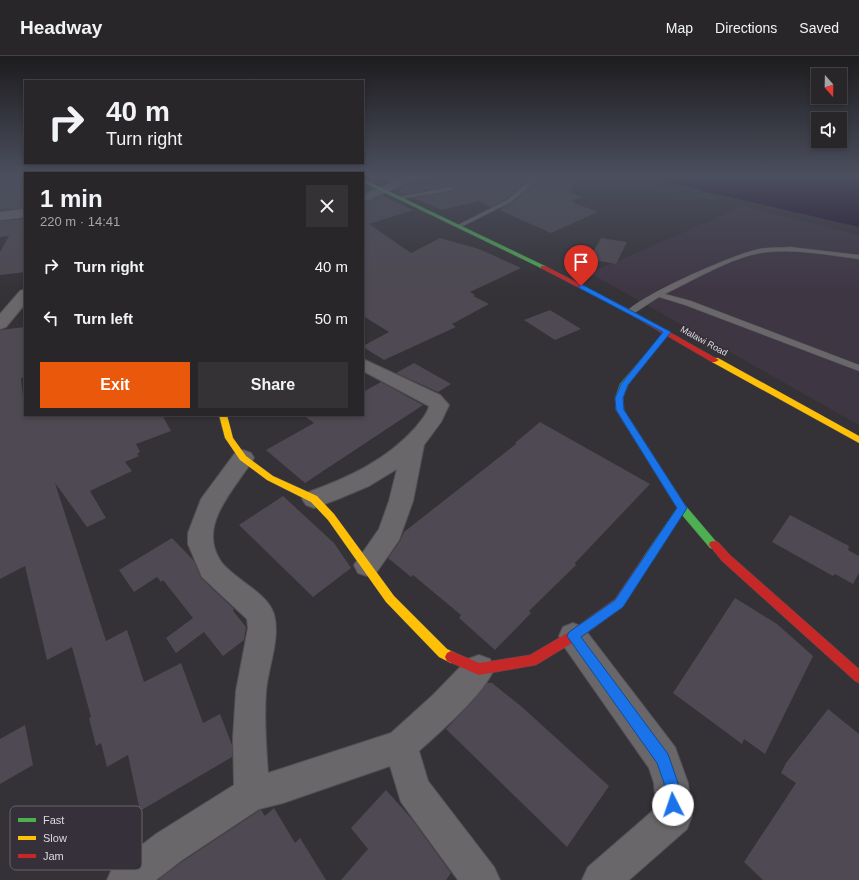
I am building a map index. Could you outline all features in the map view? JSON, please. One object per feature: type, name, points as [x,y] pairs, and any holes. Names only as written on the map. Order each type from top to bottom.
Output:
[{"type":"street","points":[[0,216],[21,213]]},
{"type":"street","name":"Malawi Road","points":[[434,213],[630,312],[859,440]]},
{"type":"street","points":[[0,324],[24,295]]},
{"type":"street","points":[[667,332],[624,384],[619,398],[620,410],[682,508],[726,558],[859,677]]},
{"type":"street","points":[[314,499],[352,485],[385,466],[413,446],[439,412],[439,405],[433,399],[364,364]]},
{"type":"street","points":[[223,416],[229,438],[243,458],[270,478],[314,499],[331,517],[390,599],[443,652],[479,669],[532,661],[573,636],[619,603],[682,508]]},
{"type":"street","points":[[367,565],[390,533],[401,501],[413,446]]},
{"type":"street","points":[[243,458],[213,498],[200,533],[200,544],[211,569],[255,607],[261,617],[262,628],[251,691],[249,738],[252,794]]},
{"type":"street","points":[[573,636],[663,759],[671,783],[674,816],[601,880]]},
{"type":"street","points":[[142,868],[169,847],[252,794],[323,773],[401,746],[444,706],[479,669]]},
{"type":"street","points":[[401,746],[413,790],[482,880]]},
{"type":"street","points":[[126,880],[139,870]]},
{"type":"lane","points":[[459,226],[486,213]]},
{"type":"lane","points":[[630,312],[658,294],[738,258],[760,251],[790,249],[859,257]]},
{"type":"lane","points":[[658,294],[688,303],[859,368]]},
{"type":"shaded area","points":[[726,213],[773,213],[859,235],[859,425],[590,273]]},
{"type":"shaded area","points":[[800,213],[859,213],[859,227]]},
{"type":"building","points":[[364,213],[402,213],[369,224],[411,253],[440,238],[479,249],[521,268],[470,292],[475,295],[473,296],[489,304],[452,324],[456,327],[384,360],[364,348],[364,345],[389,332],[364,317]]},
{"type":"building","points":[[507,213],[595,213],[551,233]]},
{"type":"building","points":[[24,219],[24,272],[0,275],[0,252],[9,236],[0,237],[0,221]]},
{"type":"building","points":[[601,238],[627,242],[616,264],[589,259]]},
{"type":"building","points":[[550,310],[581,329],[555,340],[524,320]]},
{"type":"building","points":[[24,327],[24,377],[21,378],[24,416],[163,416],[171,431],[136,444],[140,452],[137,454],[139,456],[125,462],[132,471],[90,491],[106,518],[87,527],[55,483],[106,641],[127,630],[144,682],[181,663],[203,723],[220,714],[232,745],[232,757],[142,810],[142,806],[139,806],[128,755],[107,767],[101,743],[96,746],[89,718],[91,717],[72,647],[47,660],[25,566],[0,579],[0,330]]},
{"type":"building","points":[[414,363],[451,384],[438,392],[396,373]]},
{"type":"building","points":[[381,382],[423,405],[305,483],[266,450],[314,423],[304,416],[364,416],[364,391]]},
{"type":"building","points":[[540,422],[650,484],[575,563],[576,565],[529,611],[531,613],[495,650],[459,618],[461,615],[413,575],[411,577],[388,558],[400,541],[404,532],[516,444],[515,443]]},
{"type":"building","points":[[283,496],[334,543],[351,568],[313,597],[239,525]]},
{"type":"building","points":[[790,515],[849,546],[848,550],[859,556],[859,573],[853,584],[835,574],[833,576],[772,542]]},
{"type":"building","points":[[172,538],[194,561],[201,578],[234,609],[233,611],[246,627],[244,640],[223,656],[204,632],[176,653],[166,638],[193,618],[163,580],[161,582],[157,577],[134,592],[119,570]]},
{"type":"building","points":[[735,598],[777,624],[813,656],[765,754],[744,739],[742,744],[673,693]]},
{"type":"building","points":[[487,683],[492,683],[522,707],[609,786],[567,847],[446,729],[472,702]]},
{"type":"building","points":[[828,709],[859,734],[859,880],[763,880],[744,862],[796,783],[781,773],[786,763]]},
{"type":"building","points":[[25,725],[33,765],[0,784],[0,739]]},
{"type":"building","points":[[386,790],[411,818],[451,873],[446,880],[341,880],[368,849],[351,828]]},
{"type":"building","points":[[274,808],[295,843],[300,838],[326,880],[158,880],[183,861],[260,810],[265,816]]},
{"type":"traffic: fast","points":[[432,213],[543,267]]},
{"type":"traffic: fast","points":[[667,332],[624,384],[619,398],[620,410],[682,508],[714,545]]},
{"type":"traffic: fast","points":[[648,559],[682,508]]},
{"type":"traffic: slow","points":[[715,360],[859,440]]},
{"type":"traffic: slow","points":[[223,416],[229,438],[243,458],[270,478],[314,499],[331,517],[390,599],[443,653],[451,657]]},
{"type":"traffic: jam","points":[[543,267],[630,312],[715,360]]},
{"type":"traffic: jam","points":[[714,545],[726,558],[859,677]]},
{"type":"traffic: jam","points":[[451,657],[479,669],[532,661],[573,636],[619,603],[648,559]]},
{"type":"route","points":[[581,286],[667,332],[624,384],[619,398],[620,410],[682,508],[650,554],[619,603],[573,636],[663,759],[671,783],[673,805]]}]
